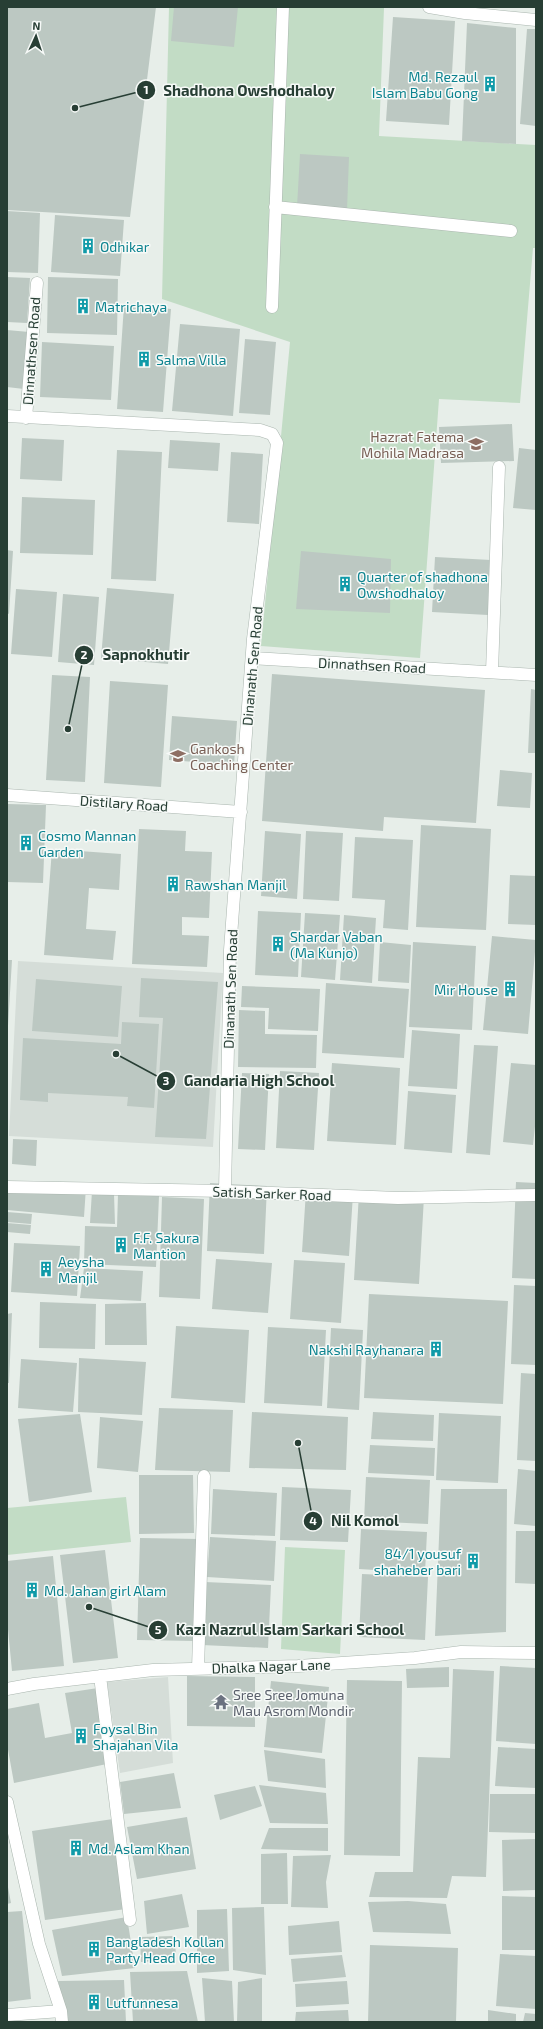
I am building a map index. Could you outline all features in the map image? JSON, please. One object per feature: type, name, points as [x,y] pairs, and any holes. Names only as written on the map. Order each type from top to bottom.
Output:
[{"type":"street","points":[[272,307],[283,7]]},
{"type":"street","points":[[429,7],[465,13],[536,20]]},
{"type":"street","points":[[275,207],[511,230]]},
{"type":"street","name":"Dinnathsen Road","points":[[26,418],[36,283]]},
{"type":"street","name":"Dinanath Sen Road","points":[[7,416],[260,430],[272,434],[277,443],[252,658],[230,950],[225,1191]]},
{"type":"street","points":[[492,672],[499,468]]},
{"type":"street","name":"Dinnathsen Road","points":[[252,658],[536,675]]},
{"type":"street","name":"Distilary Road","points":[[7,795],[241,812]]},
{"type":"street","name":"Satish Sarker Road","points":[[7,1187],[225,1191],[398,1198],[536,1195]]},
{"type":"street","points":[[198,1669],[204,1476]]},
{"type":"street","name":"Dhalka Nagar Lane","points":[[7,1689],[34,1684],[152,1670],[298,1666],[416,1658],[461,1652],[536,1653]]},
{"type":"street","points":[[100,1676],[130,1920]]},
{"type":"street","points":[[7,1802],[39,1944],[61,2017],[7,2015]]},
{"type":"shaded area","points":[[18,961],[223,973],[213,1147],[9,1136]]},
{"type":"shaded area","points":[[168,1677],[173,1763],[120,1773],[107,1682]]},
{"type":"green space","points":[[169,7],[384,8],[379,136],[536,145],[536,248],[533,248],[520,403],[439,399],[420,658],[261,646],[290,342],[162,299]]},
{"type":"green space","points":[[126,1497],[131,1542],[7,1555],[7,1508]]},
{"type":"green space","points":[[285,1547],[345,1550],[340,1654],[281,1649]]},
{"type":"building","points":[[7,7],[156,7],[130,217],[7,210]]},
{"type":"building","points":[[174,7],[238,7],[234,47],[171,41]]},
{"type":"building","points":[[393,17],[455,21],[449,125],[386,121]]},
{"type":"building","name":"Md. Rezaul Islam Babu Gong","points":[[467,23],[516,28],[516,144],[462,141]]},
{"type":"building","points":[[527,29],[536,29],[536,126],[520,124]]},
{"type":"building","points":[[300,154],[349,157],[347,210],[297,207]]},
{"type":"building","points":[[7,211],[40,213],[38,273],[7,272]]},
{"type":"building","name":"Odhikar","points":[[55,215],[124,220],[120,276],[51,272]]},
{"type":"building","points":[[7,277],[30,278],[27,323],[7,322]]},
{"type":"building","name":"Matrichaya","points":[[48,277],[118,279],[117,335],[47,333]]},
{"type":"building","name":"Salma Villa","points":[[124,305],[171,309],[163,412],[117,409]]},
{"type":"building","points":[[180,324],[240,329],[233,416],[172,411]]},
{"type":"building","points":[[7,330],[29,332],[24,389],[7,387]]},
{"type":"building","points":[[245,339],[276,342],[270,415],[239,413]]},
{"type":"building","points":[[42,342],[114,346],[111,400],[40,397]]},
{"type":"building","name":"Hazrat Fatema Mohila Madrasa","points":[[512,424],[514,461],[441,463],[439,427]]},
{"type":"building","points":[[22,438],[64,440],[62,481],[20,479]]},
{"type":"building","points":[[170,440],[220,443],[218,471],[168,468]]},
{"type":"building","points":[[519,448],[536,450],[536,510],[513,508]]},
{"type":"building","points":[[117,450],[162,452],[156,581],[111,579]]},
{"type":"building","points":[[231,452],[263,454],[259,524],[227,522]]},
{"type":"building","points":[[22,497],[95,500],[93,555],[20,553]]},
{"type":"building","points":[[7,550],[13,551],[9,614],[7,613]]},
{"type":"building","name":"Quarter of shadhona Owshodhaloy","points":[[301,551],[391,559],[390,613],[296,609]]},
{"type":"building","points":[[435,557],[491,560],[488,615],[432,612]]},
{"type":"building","points":[[107,588],[174,594],[168,664],[101,658]]},
{"type":"building","points":[[16,589],[57,592],[52,657],[11,654]]},
{"type":"building","points":[[63,594],[99,597],[94,665],[58,662]]},
{"type":"building","points":[[272,674],[485,690],[476,823],[384,817],[383,831],[262,821]]},
{"type":"building","points":[[52,675],[90,677],[85,782],[46,780]]},
{"type":"building","points":[[110,681],[168,685],[161,787],[104,783]]},
{"type":"building","points":[[531,689],[536,690],[536,753],[528,753]]},
{"type":"building","points":[[172,716],[237,721],[234,765],[169,760]]},
{"type":"building","points":[[500,770],[532,773],[530,808],[497,806]]},
{"type":"building","name":"Cosmo Mannan Garden","points":[[7,804],[46,805],[43,883],[7,882]]},
{"type":"building","points":[[421,825],[491,829],[486,930],[416,927]]},
{"type":"building","name":"Rawshan Manjil","points":[[139,829],[186,831],[185,851],[212,852],[209,918],[182,917],[182,935],[209,936],[207,967],[132,964]]},
{"type":"building","points":[[265,831],[301,834],[297,899],[261,896]]},
{"type":"building","points":[[306,831],[343,833],[339,901],[303,899]]},
{"type":"building","points":[[355,837],[413,840],[408,930],[383,928],[385,900],[352,898]]},
{"type":"building","points":[[52,849],[121,854],[119,890],[89,888],[86,929],[116,931],[113,960],[44,955]]},
{"type":"building","points":[[510,875],[536,876],[536,925],[508,924]]},
{"type":"building","name":"Shardar Vaban (Ma Kunjo)","points":[[258,911],[301,913],[298,977],[255,975]]},
{"type":"building","points":[[305,913],[340,915],[335,980],[301,977]]},
{"type":"building","points":[[344,915],[376,918],[372,983],[340,980]]},
{"type":"building","name":"Mir House","points":[[492,936],[536,940],[528,1034],[483,1030]]},
{"type":"building","points":[[380,942],[411,945],[409,983],[378,981]]},
{"type":"building","points":[[413,942],[476,946],[472,1030],[409,1027]]},
{"type":"building","points":[[7,960],[12,960],[8,1026],[7,1026]]},
{"type":"building","points":[[141,978],[218,982],[206,1139],[155,1137],[163,1018],[139,1017]]},
{"type":"building","points":[[36,979],[122,986],[118,1037],[32,1031]]},
{"type":"building","points":[[326,983],[409,989],[404,1058],[322,1053]]},
{"type":"building","points":[[242,986],[320,989],[318,1031],[268,1029],[269,1008],[241,1007]]},
{"type":"building","points":[[239,1010],[265,1011],[265,1034],[317,1035],[316,1068],[238,1067]]},
{"type":"building","points":[[122,1022],[159,1024],[154,1108],[127,1106],[128,1097],[48,1093],[48,1102],[20,1100],[23,1038],[121,1044]]},
{"type":"building","points":[[412,1030],[460,1034],[457,1089],[408,1086]]},
{"type":"building","points":[[474,1045],[498,1046],[490,1155],[466,1153]]},
{"type":"building","points":[[332,1063],[400,1068],[396,1145],[327,1141]]},
{"type":"building","points":[[511,1063],[536,1065],[536,1117],[533,1145],[503,1142]]},
{"type":"building","points":[[280,1071],[319,1073],[314,1150],[276,1148]]},
{"type":"building","points":[[242,1073],[269,1074],[265,1150],[238,1149]]},
{"type":"building","points":[[408,1091],[456,1095],[452,1153],[404,1149]]},
{"type":"building","points":[[13,1139],[37,1140],[36,1166],[12,1164]]},
{"type":"building","points":[[516,1182],[536,1183],[536,1279],[512,1278]]},
{"type":"building","points":[[7,1183],[86,1187],[84,1217],[7,1210]]},
{"type":"building","points":[[210,1183],[267,1186],[264,1254],[207,1251]]},
{"type":"building","points":[[92,1191],[114,1194],[115,1224],[90,1223]]},
{"type":"building","points":[[306,1191],[353,1194],[349,1256],[302,1252]]},
{"type":"building","points":[[359,1193],[424,1197],[419,1284],[354,1280]]},
{"type":"building","name":"F.F. Sakura Mantion","points":[[118,1194],[159,1196],[156,1267],[84,1264],[85,1226],[117,1227]]},
{"type":"building","points":[[162,1197],[204,1199],[200,1299],[159,1297]]},
{"type":"building","points":[[7,1212],[32,1214],[31,1224],[7,1222]]},
{"type":"building","points":[[7,1223],[31,1225],[30,1234],[7,1232]]},
{"type":"building","name":"Aeysha Manjil","points":[[14,1243],[80,1246],[77,1296],[11,1292]]},
{"type":"building","points":[[216,1259],[272,1263],[268,1313],[212,1309]]},
{"type":"building","points":[[294,1260],[345,1263],[341,1323],[290,1319]]},
{"type":"building","points":[[84,1268],[143,1271],[141,1301],[80,1298]]},
{"type":"building","points":[[514,1285],[536,1286],[536,1365],[511,1364]]},
{"type":"building","name":"Nakshi Rayhanara","points":[[369,1294],[508,1301],[503,1404],[364,1398]]},
{"type":"building","points":[[40,1302],[96,1304],[95,1349],[39,1348]]},
{"type":"building","points":[[146,1303],[147,1345],[105,1345],[105,1304]]},
{"type":"building","points":[[12,1313],[9,1383],[7,1383],[7,1314]]},
{"type":"building","points":[[176,1326],[249,1330],[245,1403],[171,1398]]},
{"type":"building","points":[[268,1327],[326,1330],[322,1406],[264,1403]]},
{"type":"building","points":[[331,1328],[363,1330],[359,1410],[327,1408]]},
{"type":"building","points":[[79,1358],[146,1362],[142,1415],[78,1412]]},
{"type":"building","points":[[21,1359],[77,1363],[73,1412],[18,1408]]},
{"type":"building","points":[[521,1373],[536,1374],[536,1461],[517,1460]]},
{"type":"building","points":[[159,1408],[233,1410],[230,1472],[155,1470]]},
{"type":"building","points":[[252,1412],[348,1417],[346,1470],[249,1468]]},
{"type":"building","points":[[373,1412],[434,1415],[433,1441],[371,1439]]},
{"type":"building","points":[[439,1413],[501,1416],[498,1483],[436,1480]]},
{"type":"building","points":[[80,1414],[92,1492],[29,1502],[18,1419]]},
{"type":"building","points":[[100,1417],[143,1421],[138,1472],[97,1468]]},
{"type":"building","points":[[370,1445],[435,1448],[434,1476],[368,1473]]},
{"type":"building","points":[[518,1469],[536,1471],[536,1526],[514,1524]]},
{"type":"building","points":[[139,1475],[193,1475],[194,1533],[139,1534]]},
{"type":"building","points":[[366,1477],[430,1480],[428,1524],[364,1521]]},
{"type":"building","points":[[282,1487],[351,1490],[348,1542],[280,1540]]},
{"type":"building","points":[[213,1489],[277,1493],[275,1536],[211,1534]]},
{"type":"building","name":"84/1 yousuf shaheber bari","points":[[441,1489],[507,1489],[506,1632],[435,1636]]},
{"type":"building","points":[[361,1529],[427,1532],[425,1573],[359,1569]]},
{"type":"building","points":[[516,1531],[536,1531],[536,1584],[515,1583]]},
{"type":"building","points":[[210,1537],[276,1541],[274,1581],[207,1577]]},
{"type":"building","points":[[140,1538],[199,1539],[196,1641],[137,1640]]},
{"type":"building","points":[[105,1550],[118,1658],[73,1663],[60,1555]]},
{"type":"building","name":"Md. Jahan girl Alam","points":[[53,1556],[64,1666],[12,1671],[7,1619],[7,1561]]},
{"type":"building","points":[[362,1574],[428,1577],[425,1640],[359,1637]]},
{"type":"building","points":[[205,1582],[271,1585],[268,1648],[202,1645]]},
{"type":"building","points":[[500,1666],[536,1668],[536,1744],[496,1741]]},
{"type":"building","points":[[449,1667],[449,1687],[407,1688],[406,1669]]},
{"type":"building","points":[[453,1669],[494,1671],[486,1877],[452,1876],[447,1898],[369,1897],[375,1872],[413,1872],[418,1757],[450,1758]]},
{"type":"building","name":"Sree Sree Jomuna Mau Asrom Mondir","points":[[187,1676],[255,1677],[255,1727],[187,1726]]},
{"type":"building","points":[[347,1680],[402,1681],[400,1856],[344,1855]]},
{"type":"building","points":[[271,1681],[329,1687],[322,1753],[264,1747]]},
{"type":"building","name":"Foysal Bin Shajahan Vila","points":[[98,1688],[107,1764],[14,1783],[7,1744],[7,1709],[39,1703],[45,1738],[72,1733],[65,1693]]},
{"type":"building","points":[[498,1747],[536,1749],[536,1788],[495,1786]]},
{"type":"building","points":[[264,1750],[325,1759],[326,1788],[268,1781]]},
{"type":"building","points":[[174,1773],[181,1808],[124,1814],[120,1782]]},
{"type":"building","points":[[259,1785],[326,1793],[328,1824],[270,1823]]},
{"type":"building","points":[[255,1786],[262,1806],[220,1820],[214,1795]]},
{"type":"building","points":[[490,1794],[536,1794],[536,1833],[489,1832]]},
{"type":"building","points":[[187,1817],[196,1869],[137,1879],[127,1827]]},
{"type":"building","points":[[113,1819],[126,1909],[45,1920],[32,1831]]},
{"type":"building","points":[[269,1828],[328,1828],[328,1851],[261,1849]]},
{"type":"building","points":[[536,1839],[536,1890],[503,1891],[502,1840]]},
{"type":"building","points":[[287,1853],[288,1904],[261,1904],[261,1854]]},
{"type":"building","points":[[331,1855],[326,1882],[328,1908],[291,1907],[293,1856]]},
{"type":"building","points":[[7,1882],[11,1903],[7,1904]]},
{"type":"building","points":[[182,1894],[189,1927],[147,1934],[144,1901]]},
{"type":"building","points":[[502,1896],[536,1897],[536,1950],[502,1950]]},
{"type":"building","points":[[408,1901],[446,1904],[451,1934],[373,1932],[368,1902]]},
{"type":"building","points":[[264,1907],[266,1975],[233,1970],[232,1908]]},
{"type":"building","points":[[227,1909],[229,1971],[197,1973],[197,1910]]},
{"type":"building","points":[[22,1911],[31,1999],[7,2002],[7,1912]]},
{"type":"building","name":"Bangladesh Kollan Party Head Office","points":[[127,1917],[135,1968],[62,1976],[52,1930]]},
{"type":"building","points":[[339,1921],[342,1952],[289,1955],[288,1926]]},
{"type":"building","points":[[175,1936],[176,1960],[141,1962],[140,1937]]},
{"type":"building","points":[[370,1945],[458,1948],[456,2022],[368,2022]]},
{"type":"building","points":[[500,1954],[536,1956],[536,2009],[496,2006]]},
{"type":"building","points":[[342,1955],[346,1977],[293,1982],[291,1959]]},
{"type":"building","points":[[187,1971],[198,2022],[133,2022],[130,1972]]},
{"type":"building","points":[[202,1978],[232,1981],[234,2022],[205,2022]]},
{"type":"building","points":[[262,1978],[262,2022],[237,2022],[238,1982]]},
{"type":"building","name":"Lutfunnesa","points":[[124,1980],[126,2022],[68,2022],[58,1981]]},
{"type":"building","points":[[347,1981],[349,2004],[296,2007],[295,1984]]},
{"type":"building","points":[[348,2010],[349,2022],[295,2022],[296,2012]]},
{"type":"building","points":[[488,2010],[516,2014],[516,2022],[488,2022]]},
{"type":"building","points":[[525,2013],[536,2014],[536,2022],[523,2022]]},
{"type":"place","name":"Md. Rezaul Islam Babu Gong","points":[[490,84]]},
{"type":"place","name":"Shadhona Owshodhaloy","points":[[75,108]]},
{"type":"place","name":"Odhikar","points":[[88,246]]},
{"type":"place","name":"Matrichaya","points":[[83,306]]},
{"type":"place","name":"Salma Villa","points":[[144,359]]},
{"type":"place","name":"Hazrat Fatema Mohila Madrasa","points":[[476,444]]},
{"type":"place","name":"Quarter of shadhona Owshodhaloy","points":[[345,584]]},
{"type":"place","name":"Sapnokhutir","points":[[68,729]]},
{"type":"place","name":"Gankosh Coaching Center","points":[[178,756]]},
{"type":"place","name":"Cosmo Mannan Garden","points":[[26,843]]},
{"type":"place","name":"Rawshan Manjil","points":[[173,884]]},
{"type":"place","name":"Shardar Vaban (Ma Kunjo)","points":[[278,944]]},
{"type":"place","name":"Mir House","points":[[510,989]]},
{"type":"place","name":"Gandaria High School","points":[[116,1054]]},
{"type":"place","name":"F.F. Sakura Mantion","points":[[121,1245]]},
{"type":"place","name":"Aeysha Manjil","points":[[46,1269]]},
{"type":"place","name":"Nakshi Rayhanara","points":[[436,1349]]},
{"type":"place","name":"Nil Komol","points":[[298,1443]]},
{"type":"place","name":"84/1 yousuf shaheber bari","points":[[473,1561]]},
{"type":"place","name":"Md. Jahan girl Alam","points":[[32,1590]]},
{"type":"place","name":"Kazi Nazrul Islam Sarkari School","points":[[89,1607]]},
{"type":"place","name":"Sree Sree Jomuna Mau Asrom Mondir","points":[[221,1702]]},
{"type":"place","name":"Foysal Bin Shajahan Vila","points":[[81,1736]]},
{"type":"place","name":"Md. Aslam Khan","points":[[76,1848]]},
{"type":"place","name":"Bangladesh Kollan Party Head Office","points":[[94,1949]]},
{"type":"place","name":"Lutfunnesa","points":[[94,2002]]}]
